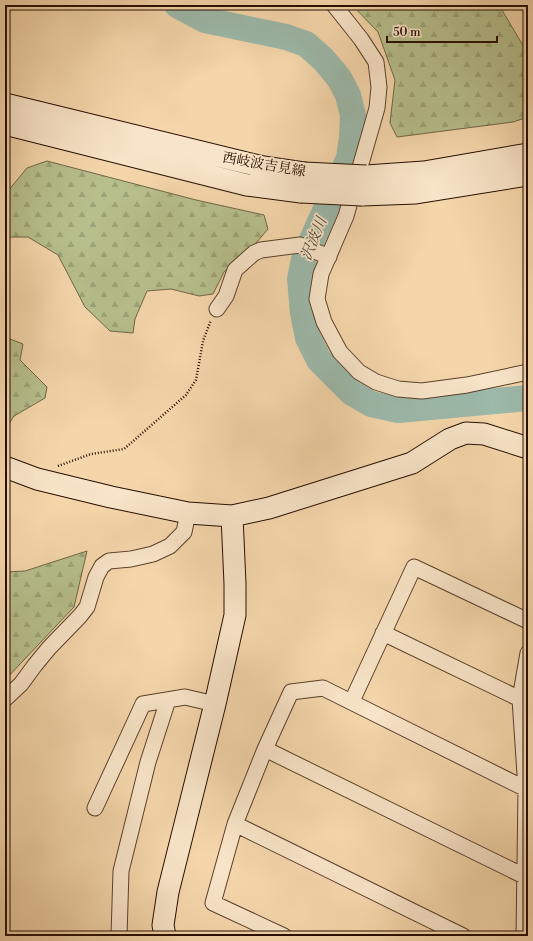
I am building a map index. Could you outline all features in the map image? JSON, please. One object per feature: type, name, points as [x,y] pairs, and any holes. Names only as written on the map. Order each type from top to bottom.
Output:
[{"type":"main road","name":"西岐波吉見線","points":[[5,104],[263,167],[302,183]]},
{"type":"main road","name":"西岐波吉見線","points":[[5,124],[247,184],[302,183],[364,186],[416,192],[528,175]]},
{"type":"main road","name":"西岐波吉見線","points":[[364,186],[424,172],[528,154]]},
{"type":"main road","points":[[5,467],[37,479],[111,497],[188,513],[232,516],[268,508],[412,463],[450,439],[466,433],[484,434],[528,448]]},
{"type":"main road","points":[[165,936],[163,926],[168,892],[215,704],[235,615],[232,516]]},
{"type":"street","points":[[334,5],[361,39],[376,62],[379,87],[377,108],[346,216],[325,256],[317,299],[324,322],[340,352],[359,372],[376,382],[398,388],[422,391],[467,385],[528,372]]},
{"type":"street","points":[[217,309],[226,296],[235,270],[254,253],[261,250],[300,245],[325,256]]},
{"type":"street","points":[[5,699],[21,684],[49,648],[87,607],[96,577],[102,566],[109,561],[132,560],[152,554],[170,546],[184,532],[188,513]]},
{"type":"street","points":[[352,702],[414,567],[528,621]]},
{"type":"street","points":[[383,633],[520,699]]},
{"type":"street","points":[[524,936],[526,789],[520,699],[528,653]]},
{"type":"street","points":[[278,935],[213,903],[235,824],[265,749],[292,692],[323,688],[526,789]]},
{"type":"street","points":[[95,808],[142,704],[186,697],[215,704]]},
{"type":"street","points":[[119,936],[121,871],[148,762],[168,700]]},
{"type":"street","points":[[265,749],[526,877]]},
{"type":"street","points":[[235,824],[445,932],[463,936]]},
{"type":"path","points":[[37,479],[62,464],[91,454],[124,449],[186,395],[196,380],[203,341],[209,324],[217,309]]},
{"type":"green space","points":[[352,5],[499,5],[528,54],[528,117],[513,122],[397,137],[390,123],[395,80],[378,32]]},
{"type":"green space","points":[[47,161],[196,200],[264,215],[268,229],[256,243],[224,272],[213,294],[199,296],[171,289],[147,291],[135,319],[133,333],[110,331],[85,307],[58,255],[28,237],[5,237],[5,192],[8,191],[27,168]]},
{"type":"green space","points":[[5,337],[23,344],[20,360],[47,387],[45,398],[14,416],[5,430]]},
{"type":"green space","points":[[87,551],[74,607],[5,680],[5,572],[25,571]]},
{"type":"waterway","name":"沢波川","points":[[177,5],[205,20],[286,37],[306,44],[324,60],[339,78],[348,95],[353,115],[349,158],[305,255],[300,279],[303,313],[308,338],[319,360],[352,393],[371,404],[398,410],[528,398]]}]
